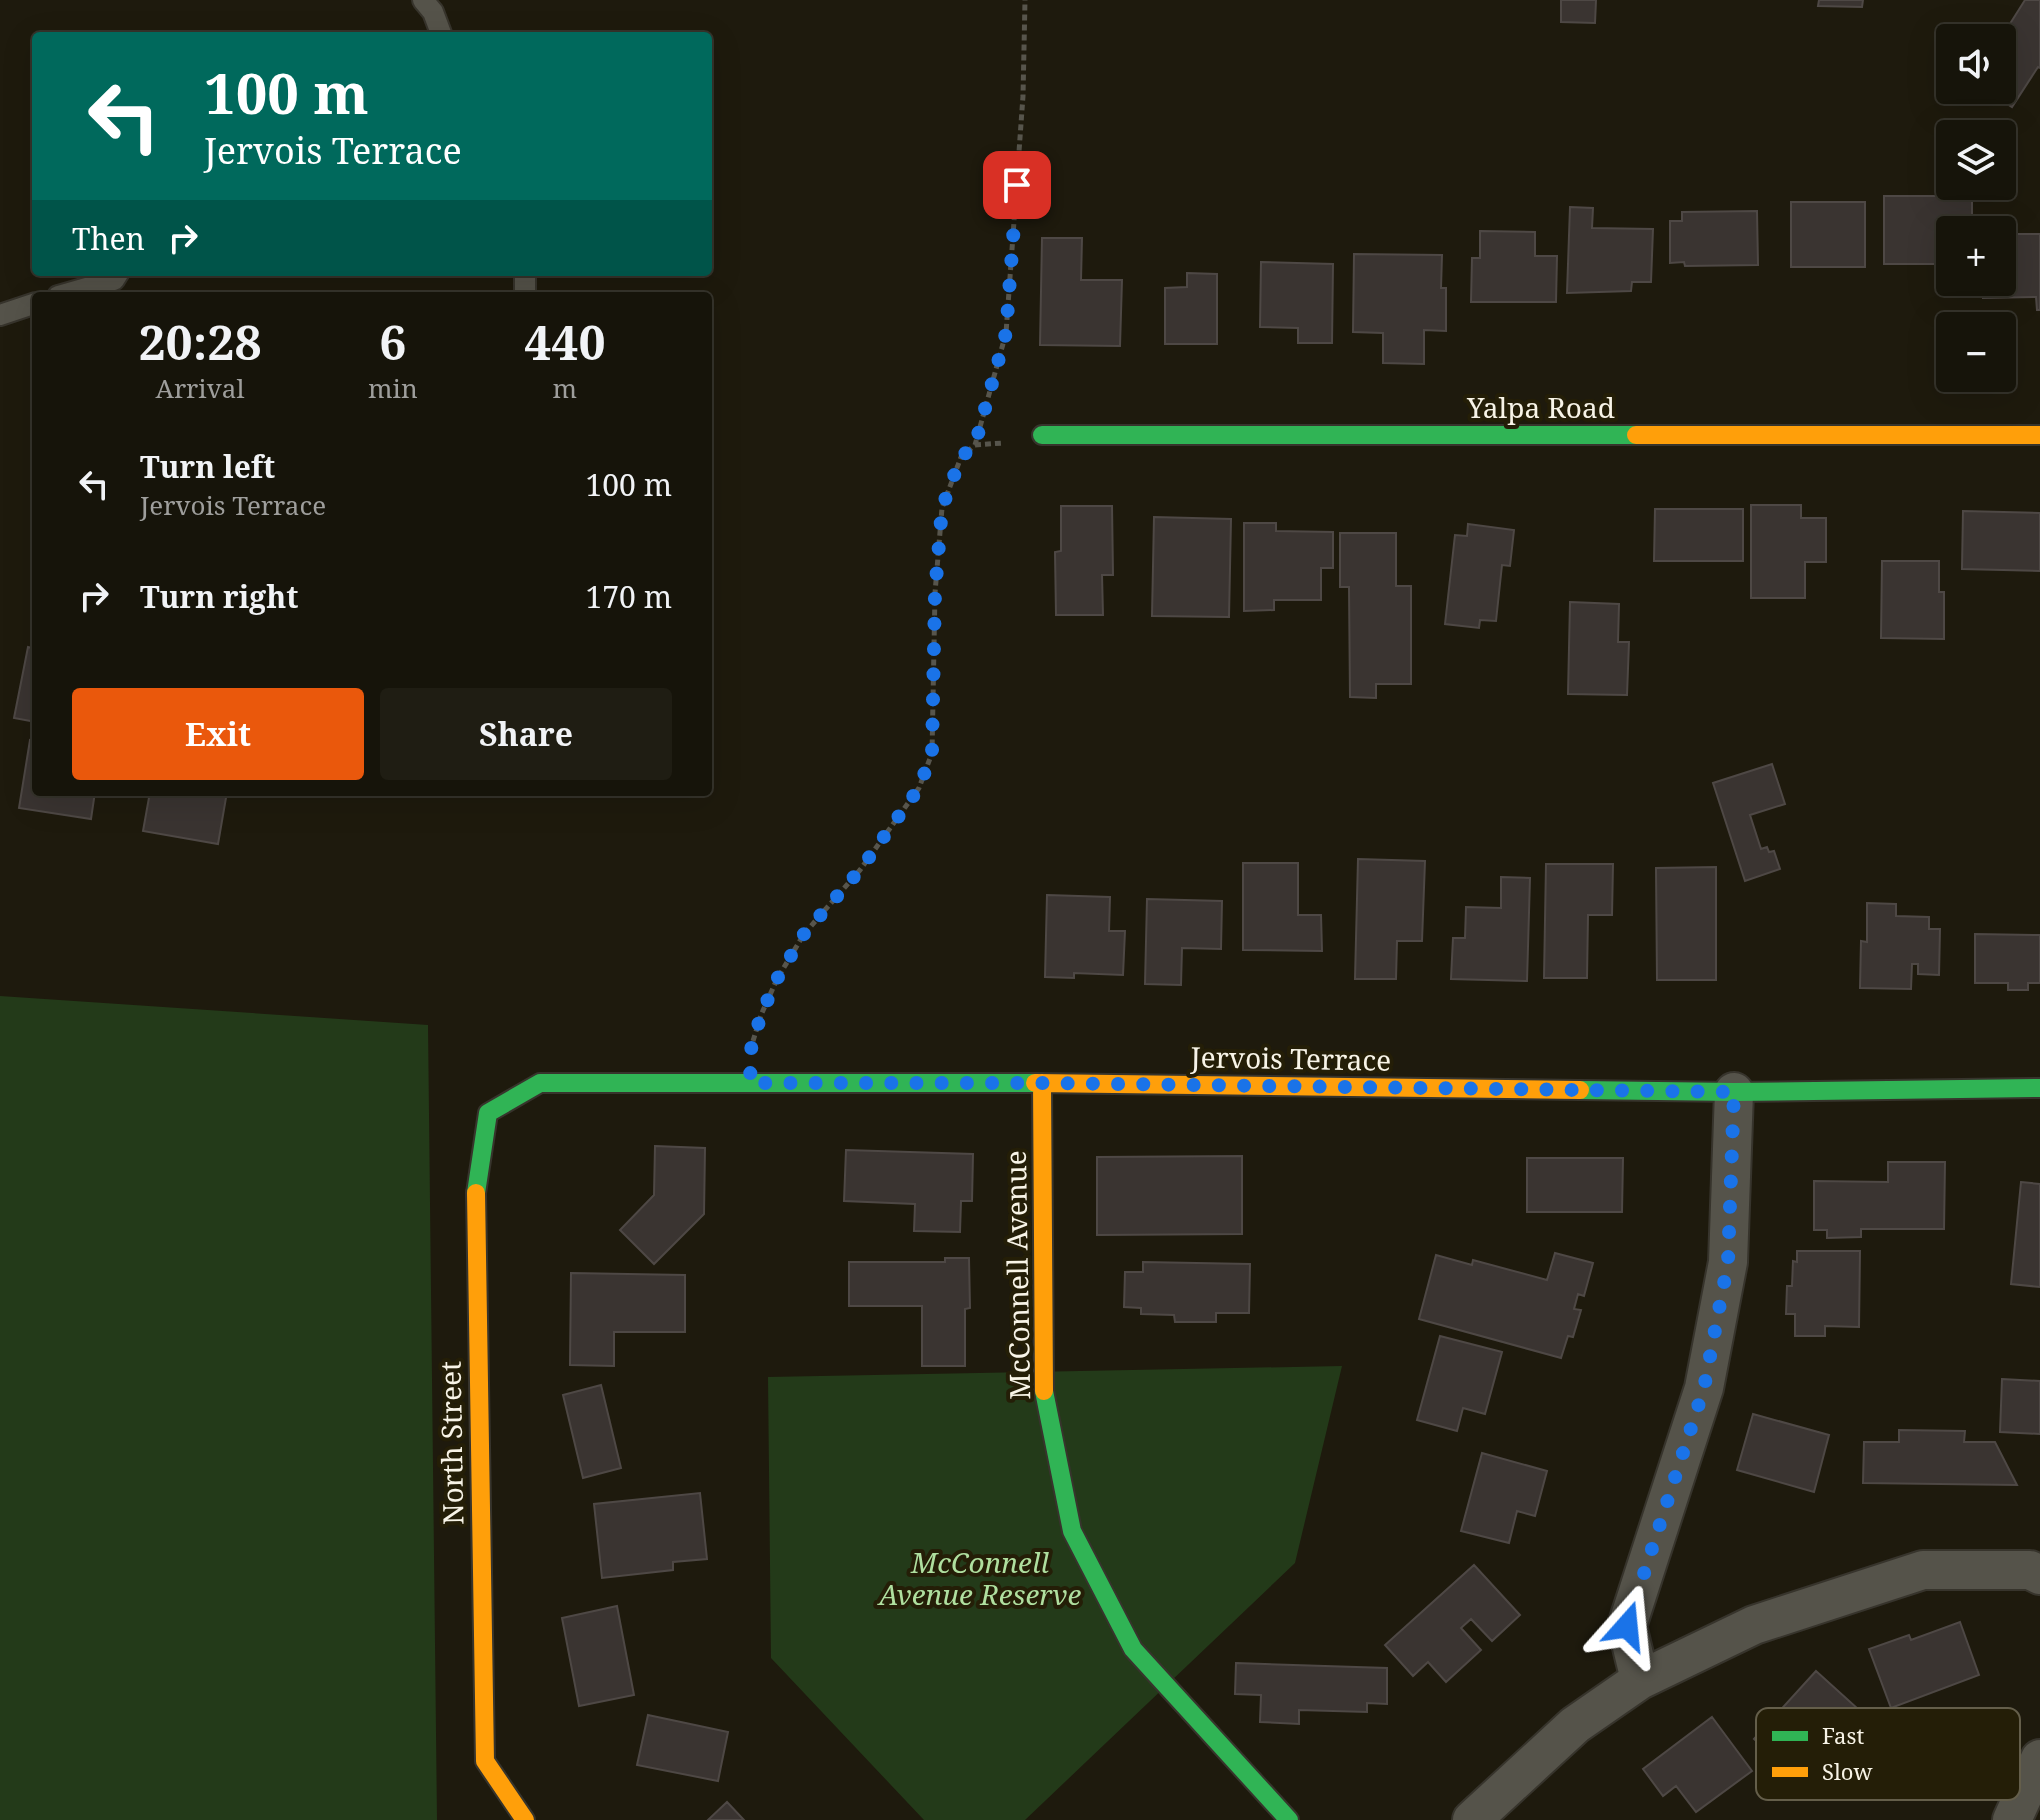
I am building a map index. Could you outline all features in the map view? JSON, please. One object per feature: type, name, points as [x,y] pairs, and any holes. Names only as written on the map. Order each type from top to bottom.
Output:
[{"type":"street","name":"Yalpa Road","points":[[1042,435],[2040,435]]},
{"type":"street","name":"Jervois Terrace","points":[[540,1083],[1042,1083],[1734,1092],[2040,1088]]},
{"type":"street","name":"North Street","points":[[525,1820],[485,1761],[475,1203],[488,1113],[540,1083]]},
{"type":"street","name":"McConnell Avenue","points":[[1042,1083],[1043,1386],[1072,1531],[1133,1649],[1289,1820]]},
{"type":"street","points":[[1640,1680],[1627,1626],[1704,1388],[1728,1262],[1734,1092]]},
{"type":"street","points":[[1472,1820],[1575,1725],[1640,1680],[1754,1625],[1923,1570],[2030,1570],[2040,1575]]},
{"type":"street","points":[[2012,1820],[2040,1759]]},
{"type":"lane","points":[[423,0],[433,12],[440,32]]},
{"type":"lane","points":[[72,292],[114,280],[116,276]]},
{"type":"lane","points":[[0,315],[32,304]]},
{"type":"path","points":[[750,1083],[751,1049],[761,1015],[777,979],[804,934],[860,870],[919,788],[932,753],[935,593],[942,508],[961,457],[975,445],[1006,333],[1023,96],[1025,0]]},
{"type":"green space","points":[[0,996],[428,1025],[437,1820],[0,1820]]},
{"type":"green space","name":"McConnell Avenue Reserve","points":[[1342,1366],[1295,1563],[1025,1820],[924,1820],[771,1658],[768,1377]]},
{"type":"building","points":[[1561,0],[1596,0],[1595,23],[1561,22]]},
{"type":"building","points":[[1819,0],[1863,0],[1862,7],[1818,6]]},
{"type":"building","points":[[2025,0],[2040,0],[2040,68],[2016,101],[2016,24],[2010,24]]},
{"type":"building","points":[[1884,196],[1972,200],[1972,216],[1936,216],[1936,264],[1884,264]]},
{"type":"building","points":[[1791,202],[1865,202],[1865,267],[1791,267]]},
{"type":"building","points":[[1570,207],[1593,208],[1592,228],[1653,229],[1651,282],[1632,282],[1631,291],[1567,293]]},
{"type":"building","points":[[1757,211],[1758,265],[1685,266],[1684,262],[1670,263],[1670,221],[1682,221],[1682,212]]},
{"type":"building","points":[[1480,231],[1535,232],[1535,256],[1557,256],[1556,302],[1471,302],[1472,258],[1480,258]]},
{"type":"building","points":[[2016,234],[2040,234],[2040,310],[2037,310],[2036,297],[1983,298],[2016,296]]},
{"type":"building","points":[[1042,238],[1082,238],[1081,280],[1122,280],[1120,346],[1040,345]]},
{"type":"building","points":[[1354,254],[1442,255],[1441,288],[1446,288],[1446,331],[1424,330],[1424,364],[1383,363],[1383,333],[1353,332]]},
{"type":"building","points":[[1261,262],[1333,264],[1332,343],[1298,343],[1298,328],[1260,327]]},
{"type":"building","points":[[1187,273],[1217,274],[1217,344],[1165,344],[1165,288],[1187,287]]},
{"type":"building","points":[[1751,505],[1801,505],[1801,518],[1826,518],[1826,562],[1805,562],[1805,598],[1751,598]]},
{"type":"building","points":[[1061,506],[1112,506],[1113,575],[1102,575],[1103,615],[1056,615],[1055,552],[1061,551]]},
{"type":"building","points":[[1655,509],[1743,509],[1743,561],[1654,561]]},
{"type":"building","points":[[1963,511],[2040,513],[2040,571],[1962,569]]},
{"type":"building","points":[[1154,517],[1231,519],[1229,617],[1152,616]]},
{"type":"building","points":[[1244,523],[1276,523],[1276,531],[1333,532],[1333,568],[1321,568],[1321,600],[1274,600],[1274,610],[1244,611]]},
{"type":"building","points":[[1468,524],[1514,530],[1510,566],[1502,565],[1496,621],[1480,620],[1479,628],[1445,624],[1455,535],[1467,536]]},
{"type":"building","points":[[1340,533],[1396,533],[1396,586],[1411,586],[1411,684],[1376,684],[1376,698],[1350,697],[1349,587],[1340,587]]},
{"type":"building","points":[[1882,561],[1939,561],[1939,592],[1944,592],[1944,639],[1881,638]]},
{"type":"building","points":[[1570,602],[1619,604],[1618,642],[1629,642],[1627,695],[1568,694]]},
{"type":"building","points":[[28,647],[32,648],[32,721],[14,718]]},
{"type":"building","points":[[30,740],[32,796],[94,796],[91,819],[19,808]]},
{"type":"building","points":[[1772,764],[1785,804],[1750,815],[1761,849],[1767,847],[1769,852],[1774,851],[1780,869],[1745,881],[1713,783]]},
{"type":"building","points":[[149,796],[226,796],[218,844],[143,831]]},
{"type":"building","points":[[1358,859],[1425,861],[1422,941],[1397,941],[1396,979],[1355,979]]},
{"type":"building","points":[[1243,863],[1298,863],[1298,915],[1321,915],[1322,951],[1243,950]]},
{"type":"building","points":[[1546,864],[1613,864],[1612,915],[1588,915],[1587,978],[1544,978]]},
{"type":"building","points":[[1716,867],[1716,980],[1657,980],[1656,868]]},
{"type":"building","points":[[1501,877],[1530,878],[1527,981],[1451,979],[1453,938],[1465,938],[1466,907],[1501,908]]},
{"type":"building","points":[[1047,895],[1110,897],[1109,931],[1125,931],[1123,975],[1074,973],[1074,978],[1045,977]]},
{"type":"building","points":[[1147,899],[1222,901],[1221,949],[1182,948],[1181,985],[1145,984]]},
{"type":"building","points":[[1867,903],[1896,904],[1896,916],[1929,917],[1929,929],[1940,929],[1939,975],[1918,974],[1918,964],[1912,964],[1911,989],[1860,988],[1861,941],[1867,942]]},
{"type":"building","points":[[1975,934],[2040,935],[2040,983],[2028,983],[2028,990],[2008,990],[2008,983],[1975,983]]},
{"type":"building","points":[[655,1146],[705,1148],[704,1214],[654,1264],[620,1230],[654,1195]]},
{"type":"building","points":[[846,1150],[973,1154],[972,1201],[961,1201],[960,1232],[914,1231],[915,1204],[844,1201]]},
{"type":"building","points":[[1242,1156],[1242,1234],[1097,1235],[1097,1157]]},
{"type":"building","points":[[1527,1158],[1623,1158],[1622,1212],[1527,1212]]},
{"type":"building","points":[[1888,1162],[1945,1162],[1944,1229],[1861,1229],[1861,1237],[1827,1238],[1827,1230],[1814,1230],[1814,1181],[1888,1182]]},
{"type":"building","points":[[2021,1182],[2040,1184],[2040,1287],[2011,1284]]},
{"type":"building","points":[[1797,1251],[1860,1251],[1859,1327],[1825,1326],[1825,1336],[1795,1336],[1795,1314],[1786,1314],[1787,1286],[1792,1286],[1793,1261],[1797,1262]]},
{"type":"building","points":[[1555,1253],[1593,1263],[1584,1296],[1578,1294],[1574,1309],[1581,1310],[1573,1337],[1568,1336],[1561,1358],[1419,1319],[1436,1255],[1472,1265],[1473,1260],[1547,1280]]},
{"type":"building","points":[[945,1258],[969,1258],[970,1308],[965,1309],[965,1366],[922,1366],[922,1306],[849,1306],[849,1262],[945,1262]]},
{"type":"building","points":[[1143,1262],[1250,1264],[1249,1313],[1216,1313],[1216,1322],[1175,1322],[1174,1315],[1141,1314],[1141,1308],[1124,1307],[1125,1272],[1143,1272]]},
{"type":"building","points":[[571,1273],[685,1275],[685,1332],[614,1332],[614,1366],[570,1365]]},
{"type":"building","points":[[1440,1336],[1502,1352],[1485,1414],[1463,1408],[1457,1431],[1417,1420]]},
{"type":"building","points":[[2002,1379],[2040,1381],[2040,1434],[2000,1432]]},
{"type":"building","points":[[601,1385],[621,1468],[583,1478],[563,1395]]},
{"type":"building","points":[[1753,1414],[1829,1435],[1814,1492],[1737,1470]]},
{"type":"building","points":[[1899,1430],[1965,1431],[1964,1442],[1995,1442],[2017,1485],[1863,1483],[1864,1442],[1899,1442]]},
{"type":"building","points":[[1482,1453],[1547,1471],[1535,1516],[1517,1511],[1509,1543],[1461,1531]]},
{"type":"building","points":[[700,1493],[707,1559],[673,1562],[673,1570],[602,1578],[594,1504]]},
{"type":"building","points":[[1474,1565],[1520,1615],[1492,1641],[1471,1619],[1461,1628],[1481,1650],[1446,1682],[1428,1662],[1413,1676],[1385,1645]]},
{"type":"building","points":[[617,1606],[634,1695],[579,1706],[562,1618]]},
{"type":"building","points":[[1960,1622],[1979,1675],[1891,1708],[1869,1649],[1909,1635],[1911,1640]]},
{"type":"building","points":[[1236,1663],[1387,1668],[1387,1704],[1367,1703],[1367,1712],[1299,1710],[1299,1724],[1260,1722],[1261,1695],[1235,1694]]},
{"type":"building","points":[[1816,1671],[1857,1708],[1782,1708]]},
{"type":"building","points":[[648,1715],[728,1732],[718,1781],[637,1765]]},
{"type":"building","points":[[1712,1717],[1752,1771],[1696,1812],[1676,1786],[1663,1796],[1643,1769]]},
{"type":"building","points":[[727,1802],[744,1820],[708,1820]]},
{"type":"traffic: fast","points":[[1042,435],[1636,435]]},
{"type":"traffic: fast","points":[[476,1193],[488,1113],[540,1083],[1035,1083]]},
{"type":"traffic: fast","points":[[1580,1090],[1734,1092],[2040,1088]]},
{"type":"traffic: fast","points":[[1044,1391],[1072,1531],[1133,1649],[1289,1820]]},
{"type":"traffic: slow","points":[[1636,435],[2040,435]]},
{"type":"traffic: slow","points":[[1035,1083],[1580,1090]]},
{"type":"traffic: slow","points":[[1042,1083],[1044,1391]]},
{"type":"traffic: slow","points":[[476,1193],[485,1761],[525,1820]]},
{"type":"route","points":[[1017,185],[1006,333],[975,445],[961,457],[942,508],[935,593],[932,753],[919,788],[860,870],[804,934],[777,979],[761,1015],[751,1049],[750,1083],[1042,1083],[1734,1092],[1728,1262],[1704,1388],[1627,1626]]}]
